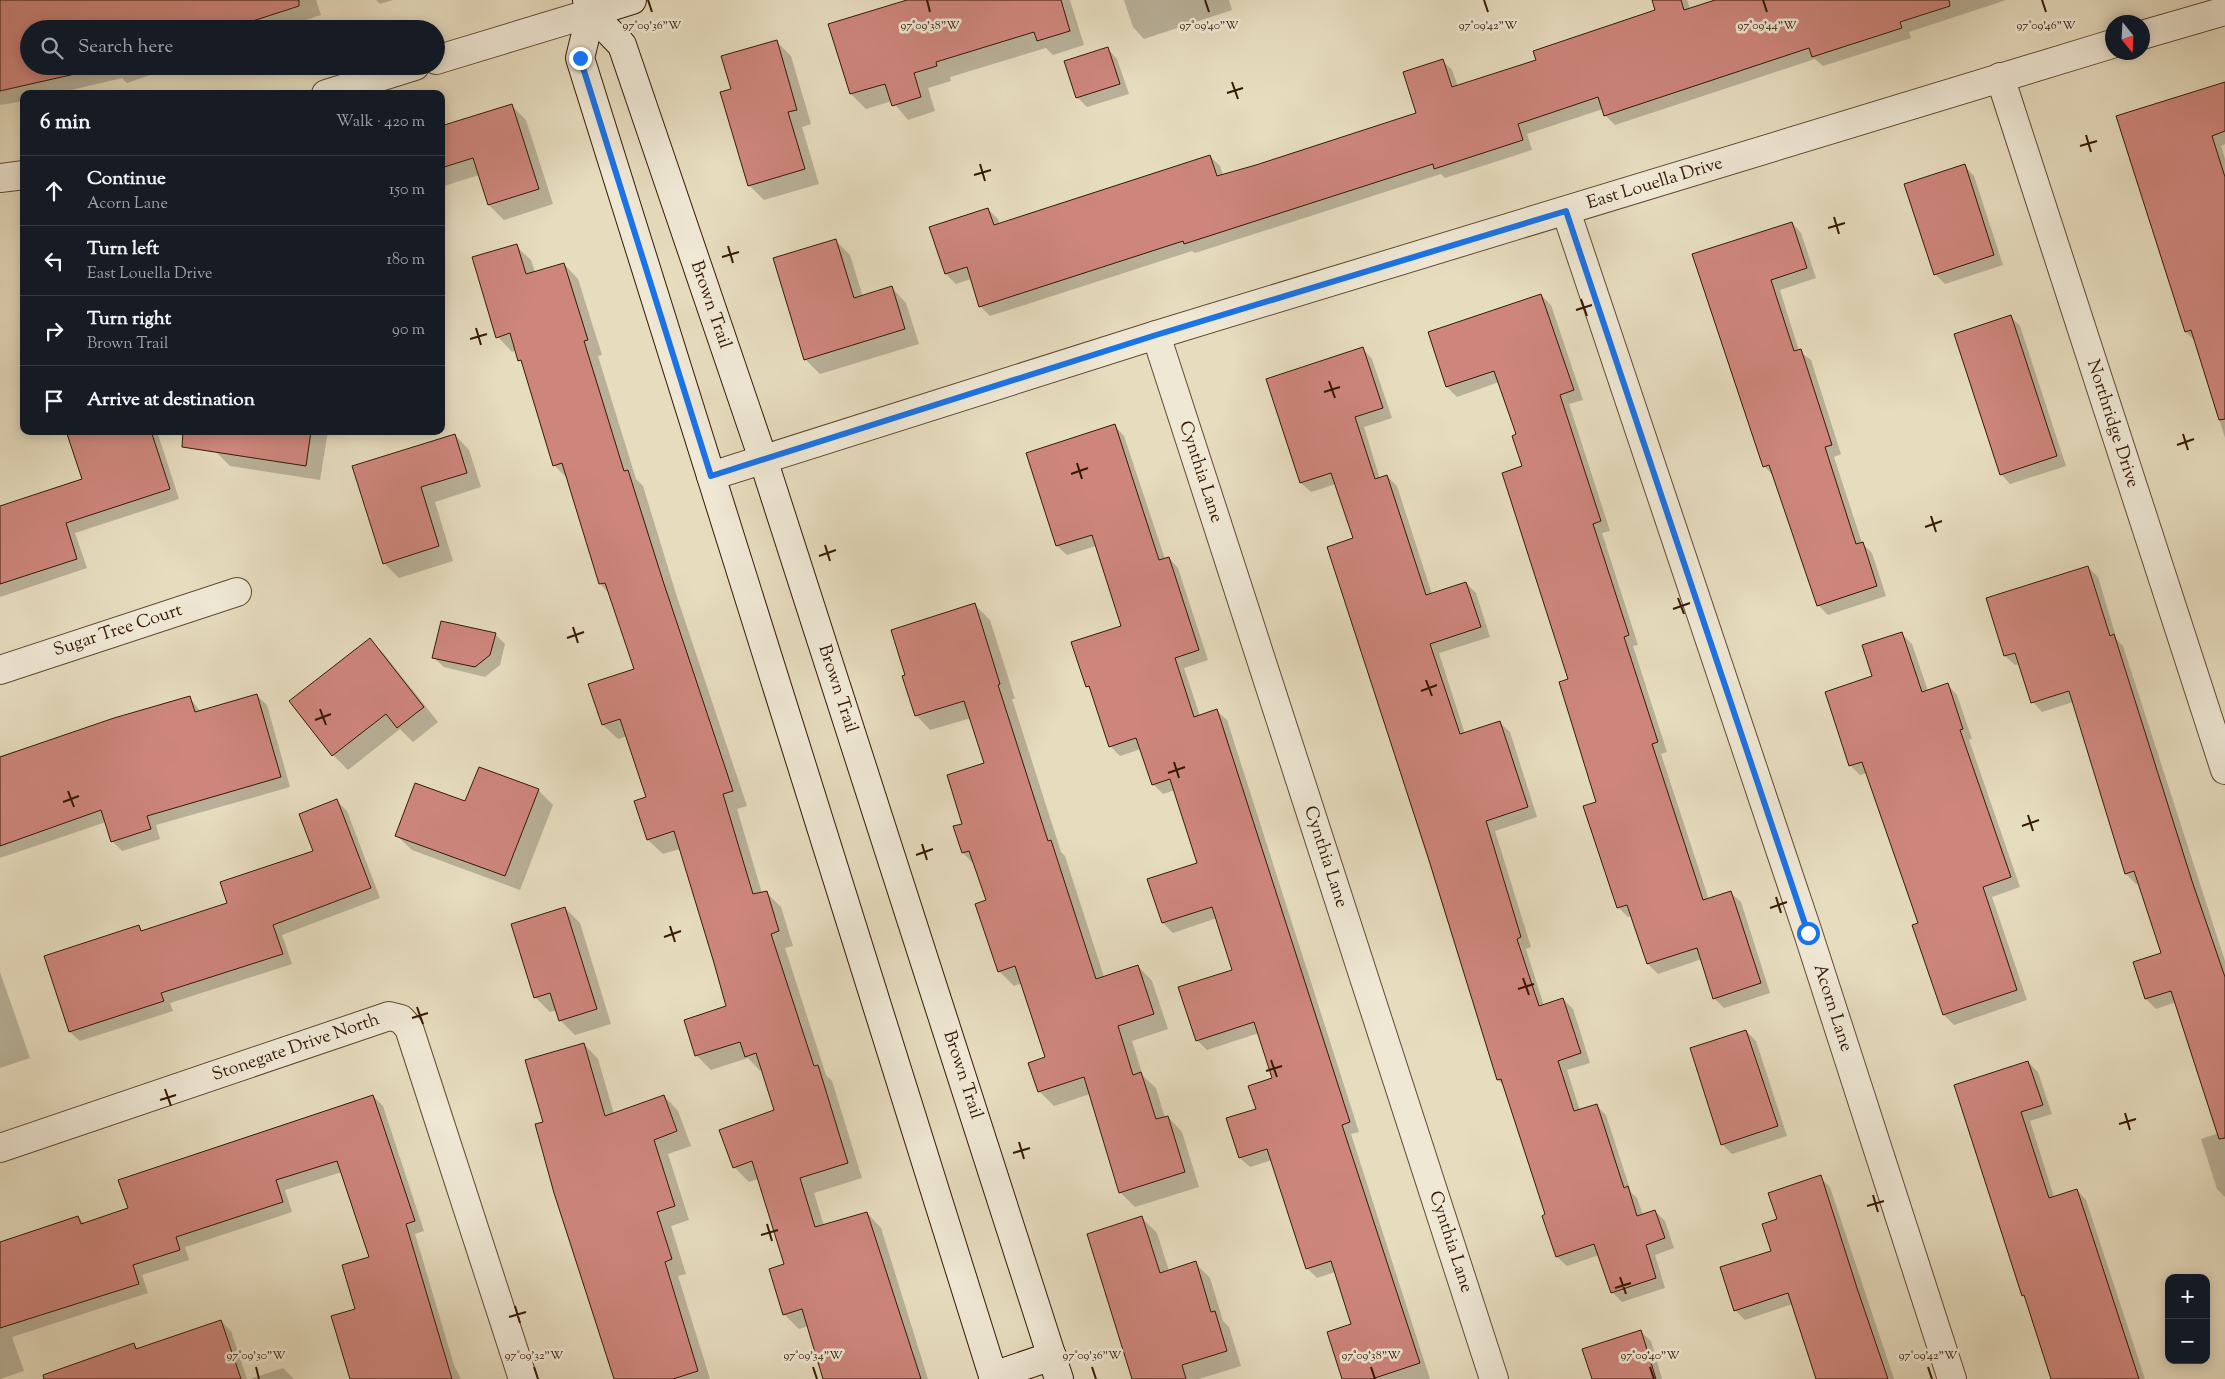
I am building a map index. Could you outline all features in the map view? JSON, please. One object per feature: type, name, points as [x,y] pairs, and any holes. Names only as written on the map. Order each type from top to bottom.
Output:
[{"type":"street","points":[[445,57],[589,6],[632,0]]},
{"type":"street","points":[[589,6],[580,58],[994,1377],[1056,1368]]},
{"type":"street","name":"Brown Trail","points":[[589,6],[622,45],[763,459],[1056,1368]]},
{"type":"street","points":[[2150,33],[2225,11]]},
{"type":"street","name":"East Louella Drive","points":[[711,476],[1156,335],[2105,46]]},
{"type":"street","points":[[339,90],[386,75]]},
{"type":"street","name":"Northridge Drive","points":[[2000,77],[2225,770]]},
{"type":"street","points":[[0,178],[20,176]]},
{"type":"street","name":"Acorn Lane","points":[[1566,211],[1808,933],[1952,1379]]},
{"type":"street","name":"Cynthia Lane","points":[[1156,335],[1494,1379]]},
{"type":"street","name":"Sugar Tree Court","points":[[0,670],[237,592]]},
{"type":"street","name":"Stonegate Drive North","points":[[0,1148],[389,1016],[401,1019],[409,1028],[523,1379]]},
{"type":"building","points":[[0,0],[299,0],[299,6],[256,20],[20,20],[20,75],[70,75],[0,91]]},
{"type":"building","points":[[907,0],[1061,0],[1070,31],[1037,41],[1034,32],[936,62],[937,66],[914,73],[921,97],[892,106],[885,84],[850,94],[828,24]]},
{"type":"building","points":[[1652,0],[1681,0],[1684,10],[1715,0],[1949,0],[1950,6],[1900,22],[1902,28],[1812,57],[1809,48],[1604,116],[1598,97],[1518,124],[1523,140],[1434,169],[1433,164],[1184,244],[1183,241],[979,307],[967,267],[945,274],[929,227],[988,208],[994,225],[1210,155],[1217,176],[1256,165],[1416,113],[1403,72],[1443,59],[1452,87],[1536,60],[1533,51],[1655,10]]},
{"type":"building","points":[[777,40],[797,110],[788,112],[805,169],[748,186],[720,92],[731,89],[721,56]]},
{"type":"building","points":[[1108,47],[1120,84],[1076,98],[1064,61]]},
{"type":"building","points":[[2225,82],[2225,131],[2212,136],[2225,177],[2225,419],[2219,420],[2191,330],[2185,332],[2116,116]]},
{"type":"building","points":[[512,104],[539,189],[488,205],[473,158],[445,167],[445,125]]},
{"type":"building","points":[[1965,164],[1994,255],[1934,275],[1904,184]]},
{"type":"building","points":[[1792,222],[1807,268],[1771,280],[1794,351],[1801,349],[1832,445],[1825,447],[1856,544],[1863,542],[1877,586],[1817,606],[1769,465],[1763,467],[1692,254]]},
{"type":"building","points":[[836,239],[854,298],[892,286],[905,329],[804,360],[773,258]]},
{"type":"building","points":[[517,244],[526,274],[564,263],[588,340],[584,341],[624,471],[628,470],[733,791],[723,794],[753,894],[767,891],[779,931],[771,934],[814,1066],[818,1065],[848,1163],[800,1178],[815,1227],[867,1212],[921,1379],[823,1379],[802,1309],[783,1315],[769,1269],[784,1264],[752,1161],[733,1168],[719,1130],[774,1110],[756,1053],[745,1057],[740,1042],[695,1056],[684,1020],[726,1006],[714,963],[674,831],[647,840],[634,801],[646,797],[620,719],[602,725],[588,684],[634,669],[605,583],[599,584],[562,463],[553,466],[521,360],[518,361],[510,333],[496,338],[472,257]]},
{"type":"building","points":[[1541,294],[1574,390],[1560,395],[1601,521],[1593,524],[1629,635],[1624,637],[1658,742],[1652,744],[1703,900],[1731,891],[1761,983],[1713,999],[1697,948],[1647,964],[1627,905],[1617,908],[1583,806],[1596,802],[1559,682],[1568,679],[1502,473],[1522,466],[1512,436],[1516,434],[1494,371],[1446,387],[1428,332]]},
{"type":"building","points":[[2011,315],[2057,456],[2000,475],[1954,334]]},
{"type":"building","points":[[1363,347],[1383,408],[1355,417],[1375,479],[1387,475],[1426,595],[1466,582],[1481,627],[1430,644],[1460,734],[1500,721],[1528,807],[1486,821],[1521,937],[1517,939],[1539,1006],[1563,998],[1581,1053],[1558,1061],[1574,1111],[1597,1104],[1624,1188],[1628,1186],[1637,1216],[1655,1210],[1665,1238],[1646,1245],[1656,1278],[1611,1293],[1594,1244],[1556,1257],[1542,1216],[1545,1214],[1501,1079],[1497,1080],[1428,857],[1327,547],[1353,538],[1331,473],[1300,483],[1266,379]]},
{"type":"building","points":[[1115,424],[1159,560],[1169,557],[1199,650],[1175,658],[1194,717],[1217,709],[1350,1122],[1342,1125],[1420,1363],[1372,1379],[1342,1379],[1327,1332],[1351,1324],[1331,1261],[1306,1269],[1267,1149],[1239,1158],[1226,1118],[1256,1109],[1248,1086],[1272,1078],[1254,1022],[1196,1041],[1178,987],[1232,970],[1212,907],[1162,923],[1147,879],[1197,863],[1170,779],[1152,785],[1136,738],[1109,747],[1089,686],[1086,687],[1071,642],[1121,626],[1092,535],[1056,546],[1026,453]]},
{"type":"building","points":[[455,434],[467,473],[421,487],[439,546],[383,564],[352,466]]},
{"type":"building","points":[[67,435],[152,435],[170,489],[66,523],[77,559],[0,584],[0,506],[82,479]]},
{"type":"building","points":[[183,435],[310,435],[306,466],[182,447]]},
{"type":"building","points":[[2088,566],[2110,636],[2114,634],[2192,881],[2225,977],[2225,1138],[2219,1139],[2171,991],[2145,999],[2133,962],[2161,953],[2134,871],[2125,874],[2069,691],[2031,703],[2015,653],[2004,656],[1986,598]]},
{"type":"building","points":[[975,603],[1000,684],[998,685],[1048,841],[1051,840],[1096,979],[1138,965],[1154,1014],[1118,1026],[1133,1075],[1141,1072],[1156,1119],[1168,1116],[1185,1172],[1119,1193],[1084,1077],[1038,1092],[1028,1063],[1045,1057],[1015,966],[998,972],[975,904],[986,900],[969,851],[962,853],[953,826],[962,824],[947,775],[984,763],[964,701],[915,716],[902,676],[905,675],[891,630]]},
{"type":"building","points":[[441,621],[496,633],[490,655],[475,667],[432,658]]},
{"type":"building","points":[[1902,632],[1922,692],[1948,683],[1963,729],[1960,730],[2011,877],[1983,887],[2017,990],[1943,1015],[1912,925],[1918,923],[1862,762],[1849,766],[1825,692],[1872,676],[1862,645]]},
{"type":"building","points":[[370,638],[424,707],[397,728],[386,714],[332,756],[289,701]]},
{"type":"building","points":[[257,694],[281,777],[147,816],[151,829],[111,842],[101,810],[0,846],[0,757],[114,718],[190,696],[195,712]]},
{"type":"building","points":[[479,767],[539,789],[505,876],[395,836],[415,783],[465,801]]},
{"type":"building","points":[[337,799],[371,888],[273,925],[283,954],[161,993],[164,1001],[69,1032],[44,956],[139,925],[141,931],[227,903],[220,882],[313,851],[299,814]]},
{"type":"building","points":[[565,907],[597,1009],[559,1021],[550,993],[534,998],[511,924]]},
{"type":"building","points":[[1746,1030],[1778,1126],[1721,1145],[1690,1048]]},
{"type":"building","points":[[584,1043],[605,1116],[664,1095],[677,1131],[654,1140],[675,1206],[657,1212],[672,1259],[665,1262],[698,1371],[673,1379],[614,1379],[554,1193],[535,1124],[543,1122],[525,1060]]},
{"type":"building","points":[[2028,1061],[2043,1105],[2021,1112],[2049,1198],[2077,1189],[2139,1379],[2051,1379],[2024,1295],[2022,1296],[1954,1085]]},
{"type":"building","points":[[373,1095],[415,1221],[406,1224],[452,1379],[350,1379],[331,1316],[355,1309],[342,1265],[369,1257],[337,1161],[276,1180],[283,1202],[176,1237],[180,1250],[133,1265],[139,1284],[0,1328],[0,1242],[78,1216],[81,1224],[128,1208],[118,1180]]},
{"type":"building","points":[[1821,1175],[1888,1379],[1816,1379],[1788,1293],[1734,1311],[1720,1267],[1771,1251],[1762,1224],[1777,1219],[1768,1193]]},
{"type":"building","points":[[1142,1216],[1160,1273],[1196,1261],[1211,1312],[1215,1311],[1227,1351],[1182,1365],[1186,1379],[1132,1379],[1087,1234]]},
{"type":"building","points":[[221,1320],[241,1379],[44,1379],[43,1375],[134,1343],[136,1349]]},
{"type":"building","points":[[1641,1330],[1656,1379],[1592,1379],[1582,1349]]},
{"type":"route","points":[[580,58],[711,476],[1156,335],[1566,211],[1808,933]]}]
